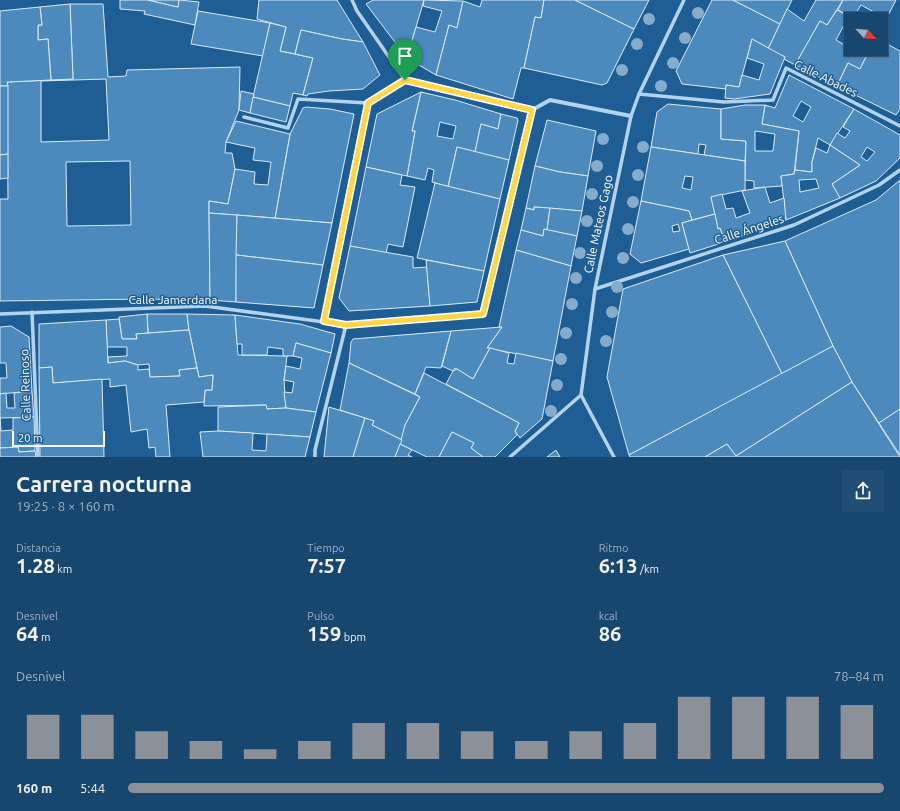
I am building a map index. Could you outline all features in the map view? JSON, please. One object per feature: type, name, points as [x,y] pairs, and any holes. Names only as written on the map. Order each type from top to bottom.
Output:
[{"type":"street","points":[[352,0],[357,11],[405,80],[532,110],[550,100],[631,116]]},
{"type":"street","name":"Calle Mateos Gago","points":[[581,395],[595,290],[631,116],[639,94],[684,0]]},
{"type":"street","name":"Calle Abades","points":[[639,94],[724,102],[773,100],[786,68],[900,126]]},
{"type":"street","points":[[244,118],[288,128],[298,99],[368,103],[405,80]]},
{"type":"street","points":[[324,321],[368,103]]},
{"type":"street","points":[[315,457],[315,450],[346,325],[483,314],[532,110]]},
{"type":"street","name":"Calle Ángeles","points":[[595,290],[794,225],[879,185],[900,170]]},
{"type":"street","name":"Calle Jamerdana","points":[[0,314],[204,306],[346,325]]},
{"type":"street","name":"Calle Reinoso","points":[[32,312],[38,457]]},
{"type":"street","points":[[510,457],[581,395],[614,457]]},
{"type":"building","points":[[120,0],[148,0],[178,7],[179,0],[199,2],[195,25],[144,14],[145,11],[120,9]]},
{"type":"building","points":[[148,0],[179,0],[178,7]]},
{"type":"building","points":[[259,0],[337,0],[363,42],[301,30],[295,54],[280,51],[286,27],[257,19]]},
{"type":"building","points":[[373,0],[424,0],[407,58],[366,4]]},
{"type":"building","points":[[424,0],[463,1],[457,28],[449,25],[436,75],[407,58],[416,27],[435,32],[442,11],[423,6]]},
{"type":"building","points":[[482,0],[544,0],[541,18],[535,17],[524,68],[521,68],[513,99],[436,75],[449,25],[457,28],[463,1],[480,7]]},
{"type":"building","points":[[544,0],[575,0],[634,29],[607,83],[602,85],[524,68],[535,17],[541,18]]},
{"type":"building","points":[[575,0],[649,0],[634,29]]},
{"type":"building","points":[[712,0],[733,0],[780,24],[768,49],[752,39],[739,87],[726,85],[726,89],[682,84],[676,71]]},
{"type":"building","points":[[733,0],[792,0],[780,24]]},
{"type":"building","points":[[816,0],[843,0],[827,25],[820,21],[795,65],[784,59],[785,57],[768,49],[787,9],[804,21]]},
{"type":"building","points":[[843,0],[896,0],[888,15],[888,12],[874,12],[861,5],[857,12],[844,13],[838,10]]},
{"type":"building","points":[[70,4],[103,4],[108,77],[126,76],[127,70],[240,67],[239,110],[226,142],[225,153],[232,153],[235,169],[228,204],[209,201],[210,300],[145,299],[0,301],[0,199],[8,199],[7,82],[73,79]],"holes":[[[106,79],[109,140],[41,142],[41,81]],[[130,161],[131,225],[67,226],[66,162]]]},
{"type":"building","points":[[70,4],[73,79],[51,80],[48,39],[38,40],[38,25],[42,25],[40,7]]},
{"type":"building","points":[[40,7],[42,25],[38,25],[38,40],[48,39],[51,80],[7,82],[8,86],[0,86],[0,11]]},
{"type":"building","points":[[837,10],[844,14],[844,25],[836,40],[844,45],[844,56],[866,56],[860,69],[848,63],[837,86],[795,65],[820,21],[827,25]]},
{"type":"building","points":[[198,11],[270,23],[263,56],[191,44]]},
{"type":"building","points":[[270,23],[286,27],[280,51],[313,58],[303,95],[293,93],[290,106],[253,97]]},
{"type":"building","points":[[301,30],[363,42],[380,75],[363,89],[329,91],[308,94],[307,96],[303,95],[313,58],[295,54]]},
{"type":"building","points":[[752,39],[785,57],[770,94],[734,99],[725,98],[726,85],[739,87],[742,75],[759,80],[764,64],[747,58]]},
{"type":"building","points":[[889,45],[900,51],[900,109],[896,115],[837,86],[848,63],[860,69],[866,56],[888,56]]},
{"type":"building","points":[[789,75],[854,109],[830,145],[818,138],[812,162],[812,172],[795,170],[799,131],[762,124],[765,105],[775,108]],"holes":[[[801,101],[811,107],[803,122],[793,116]]]},
{"type":"building","points":[[0,86],[8,86],[8,154],[0,155]]},
{"type":"building","points":[[241,91],[254,94],[250,113],[239,110]]},
{"type":"building","points":[[421,92],[455,100],[501,114],[498,129],[481,124],[475,152],[457,147],[448,187],[432,182],[434,170],[428,168],[425,180],[407,176],[415,131],[412,131]],"holes":[[[440,122],[456,126],[453,139],[437,136]]]},
{"type":"building","points":[[421,92],[412,131],[415,131],[407,176],[366,167],[377,114]]},
{"type":"building","points":[[253,97],[290,106],[286,122],[250,113]]},
{"type":"building","points":[[668,104],[721,109],[721,139],[746,141],[745,161],[704,155],[706,145],[699,144],[698,154],[651,147],[657,112]]},
{"type":"building","points":[[745,105],[765,105],[762,124],[799,131],[794,174],[781,176],[782,186],[754,188],[754,181],[745,180],[746,141],[721,139],[721,109]],"holes":[[[755,131],[775,134],[773,151],[755,151]]]},
{"type":"building","points":[[303,108],[330,109],[354,114],[332,223],[275,218],[290,134]]},
{"type":"building","points":[[854,109],[900,135],[900,158],[876,181],[840,198],[832,184],[860,165],[830,145],[837,133],[845,138],[850,131],[843,127]],"holes":[[[867,147],[875,152],[867,161],[861,157]]]},
{"type":"building","points":[[501,114],[517,118],[518,120],[509,160],[475,152],[481,124],[498,129]]},
{"type":"building","points":[[547,120],[596,131],[588,176],[560,172],[535,166]]},
{"type":"building","points":[[236,121],[290,134],[275,218],[209,213],[209,201],[228,204],[235,169],[255,172],[254,184],[268,185],[271,162],[253,160],[255,148],[226,142]]},
{"type":"building","points":[[830,145],[860,165],[832,184],[840,198],[786,220],[781,176],[794,174],[795,170],[812,172],[812,162],[816,148],[827,153]],"holes":[[[816,179],[819,188],[800,192],[799,180]]]},
{"type":"building","points":[[457,147],[509,160],[500,199],[448,187]]},
{"type":"building","points":[[651,147],[745,161],[745,190],[711,197],[715,214],[692,220],[689,211],[641,201]],"holes":[[[685,176],[693,177],[691,190],[682,188]]]},
{"type":"building","points":[[8,154],[8,178],[0,179],[0,155]]},
{"type":"building","points":[[535,166],[560,172],[588,176],[582,211],[534,207],[534,210],[526,208]]},
{"type":"building","points":[[366,167],[402,175],[400,185],[415,187],[403,247],[388,244],[386,254],[350,246]]},
{"type":"building","points":[[900,180],[900,409],[879,423],[852,382],[833,346],[785,241],[876,200]]},
{"type":"building","points":[[435,183],[500,199],[484,271],[417,258]]},
{"type":"building","points":[[765,187],[770,203],[784,198],[786,220],[725,242],[720,228],[718,229],[711,197],[722,194],[726,209],[733,208],[736,218],[750,213],[742,191]]},
{"type":"building","points":[[641,201],[689,211],[692,220],[682,223],[689,249],[641,263],[630,254]],"holes":[[[678,224],[680,231],[673,232],[672,226]]]},
{"type":"building","points":[[534,207],[550,208],[547,230],[544,229],[543,236],[521,230],[526,208],[534,210]]},
{"type":"building","points":[[550,208],[582,211],[577,236],[547,230]]},
{"type":"building","points":[[209,213],[237,215],[236,302],[210,300]]},
{"type":"building","points":[[715,214],[718,229],[720,228],[725,242],[690,253],[682,223]]},
{"type":"building","points":[[237,215],[332,223],[323,265],[236,255]]},
{"type":"building","points":[[544,229],[577,236],[571,266],[516,250],[521,230],[543,236]]},
{"type":"building","points":[[785,241],[833,346],[782,374],[723,255]]},
{"type":"building","points":[[350,246],[413,257],[413,268],[427,267],[430,306],[349,311],[339,298]]},
{"type":"building","points":[[516,250],[571,266],[553,361],[487,348],[502,327],[499,327]]},
{"type":"building","points":[[236,255],[323,265],[314,308],[236,302]]},
{"type":"building","points":[[723,255],[782,374],[629,455],[607,377],[623,289]]},
{"type":"building","points":[[426,260],[484,271],[477,302],[430,306]]},
{"type":"building","points":[[147,314],[187,314],[189,330],[148,333]]},
{"type":"building","points":[[147,314],[148,333],[136,334],[137,339],[122,339],[119,317]]},
{"type":"building","points":[[187,314],[235,315],[238,355],[287,356],[284,380],[286,408],[267,409],[266,405],[204,406],[205,390],[212,390],[213,375],[199,377]]},
{"type":"building","points":[[235,315],[300,324],[335,334],[331,353],[296,343],[293,356],[283,356],[283,349],[268,347],[267,355],[242,355],[242,344],[237,344]]},
{"type":"building","points":[[119,319],[122,339],[137,339],[136,334],[189,330],[197,368],[179,370],[180,376],[150,377],[149,364],[138,365],[125,361],[108,363],[108,357],[127,356],[127,347],[107,347],[106,320]]},
{"type":"building","points":[[106,320],[108,363],[125,361],[138,365],[138,370],[149,369],[150,377],[180,376],[179,370],[197,368],[199,377],[213,375],[212,390],[205,390],[204,402],[166,405],[170,457],[156,457],[155,447],[149,448],[147,429],[131,432],[126,385],[110,387],[110,379],[53,383],[52,367],[39,368],[39,324]]},
{"type":"building","points":[[11,326],[29,337],[32,391],[0,394],[0,378],[7,378],[6,363],[0,363],[0,327]]},
{"type":"building","points":[[502,327],[487,348],[490,348],[473,379],[455,368],[453,371],[442,366],[451,331]]},
{"type":"building","points":[[451,331],[441,368],[426,367],[415,394],[349,363],[351,342],[353,339]]},
{"type":"building","points":[[296,343],[331,353],[316,412],[286,408],[284,392],[292,393],[294,382],[284,380],[286,366],[300,369],[302,358],[293,356]]},
{"type":"building","points":[[833,346],[852,382],[736,456],[727,444],[705,457],[630,457],[629,455]]},
{"type":"building","points":[[490,348],[509,353],[507,363],[514,364],[516,353],[553,361],[542,419],[520,438],[515,431],[519,423],[446,384],[453,371],[457,369],[473,379]]},
{"type":"building","points":[[349,363],[420,397],[405,425],[402,440],[372,425],[374,421],[340,410]]},
{"type":"building","points":[[52,367],[53,383],[102,379],[104,457],[40,457],[39,368]]},
{"type":"building","points":[[424,373],[519,423],[515,431],[517,435],[495,457],[483,457],[471,448],[474,443],[452,432],[439,457],[427,457],[400,444],[405,425],[420,397],[415,394]]},
{"type":"building","points":[[852,382],[900,457],[705,457],[727,444],[736,456]]},
{"type":"building","points":[[32,391],[34,417],[0,418],[0,394],[6,393],[7,408],[15,408],[14,393]]},
{"type":"building","points":[[266,405],[267,409],[286,408],[316,412],[310,437],[218,431],[218,407]]},
{"type":"building","points":[[329,407],[365,418],[353,457],[324,457]]},
{"type":"building","points":[[900,409],[900,455],[879,423]]},
{"type":"building","points":[[34,417],[35,451],[19,452],[18,447],[0,448],[0,418],[1,431],[13,430],[13,418]]},
{"type":"building","points":[[365,418],[374,421],[372,425],[402,440],[395,457],[353,457]]},
{"type":"building","points":[[218,431],[253,433],[252,450],[266,451],[267,434],[310,437],[305,457],[203,457],[200,432]]},
{"type":"building","points":[[452,432],[474,443],[471,448],[483,457],[439,457]]},
{"type":"building","points":[[400,444],[412,450],[408,455],[412,457],[395,457]]},
{"type":"building","points":[[18,447],[19,452],[35,451],[36,457],[0,457],[0,448]]},
{"type":"building","points":[[556,450],[560,457],[547,457]]},
{"type":"route","points":[[405,80],[532,110],[483,314],[346,325],[324,321],[368,103],[405,80]]}]
